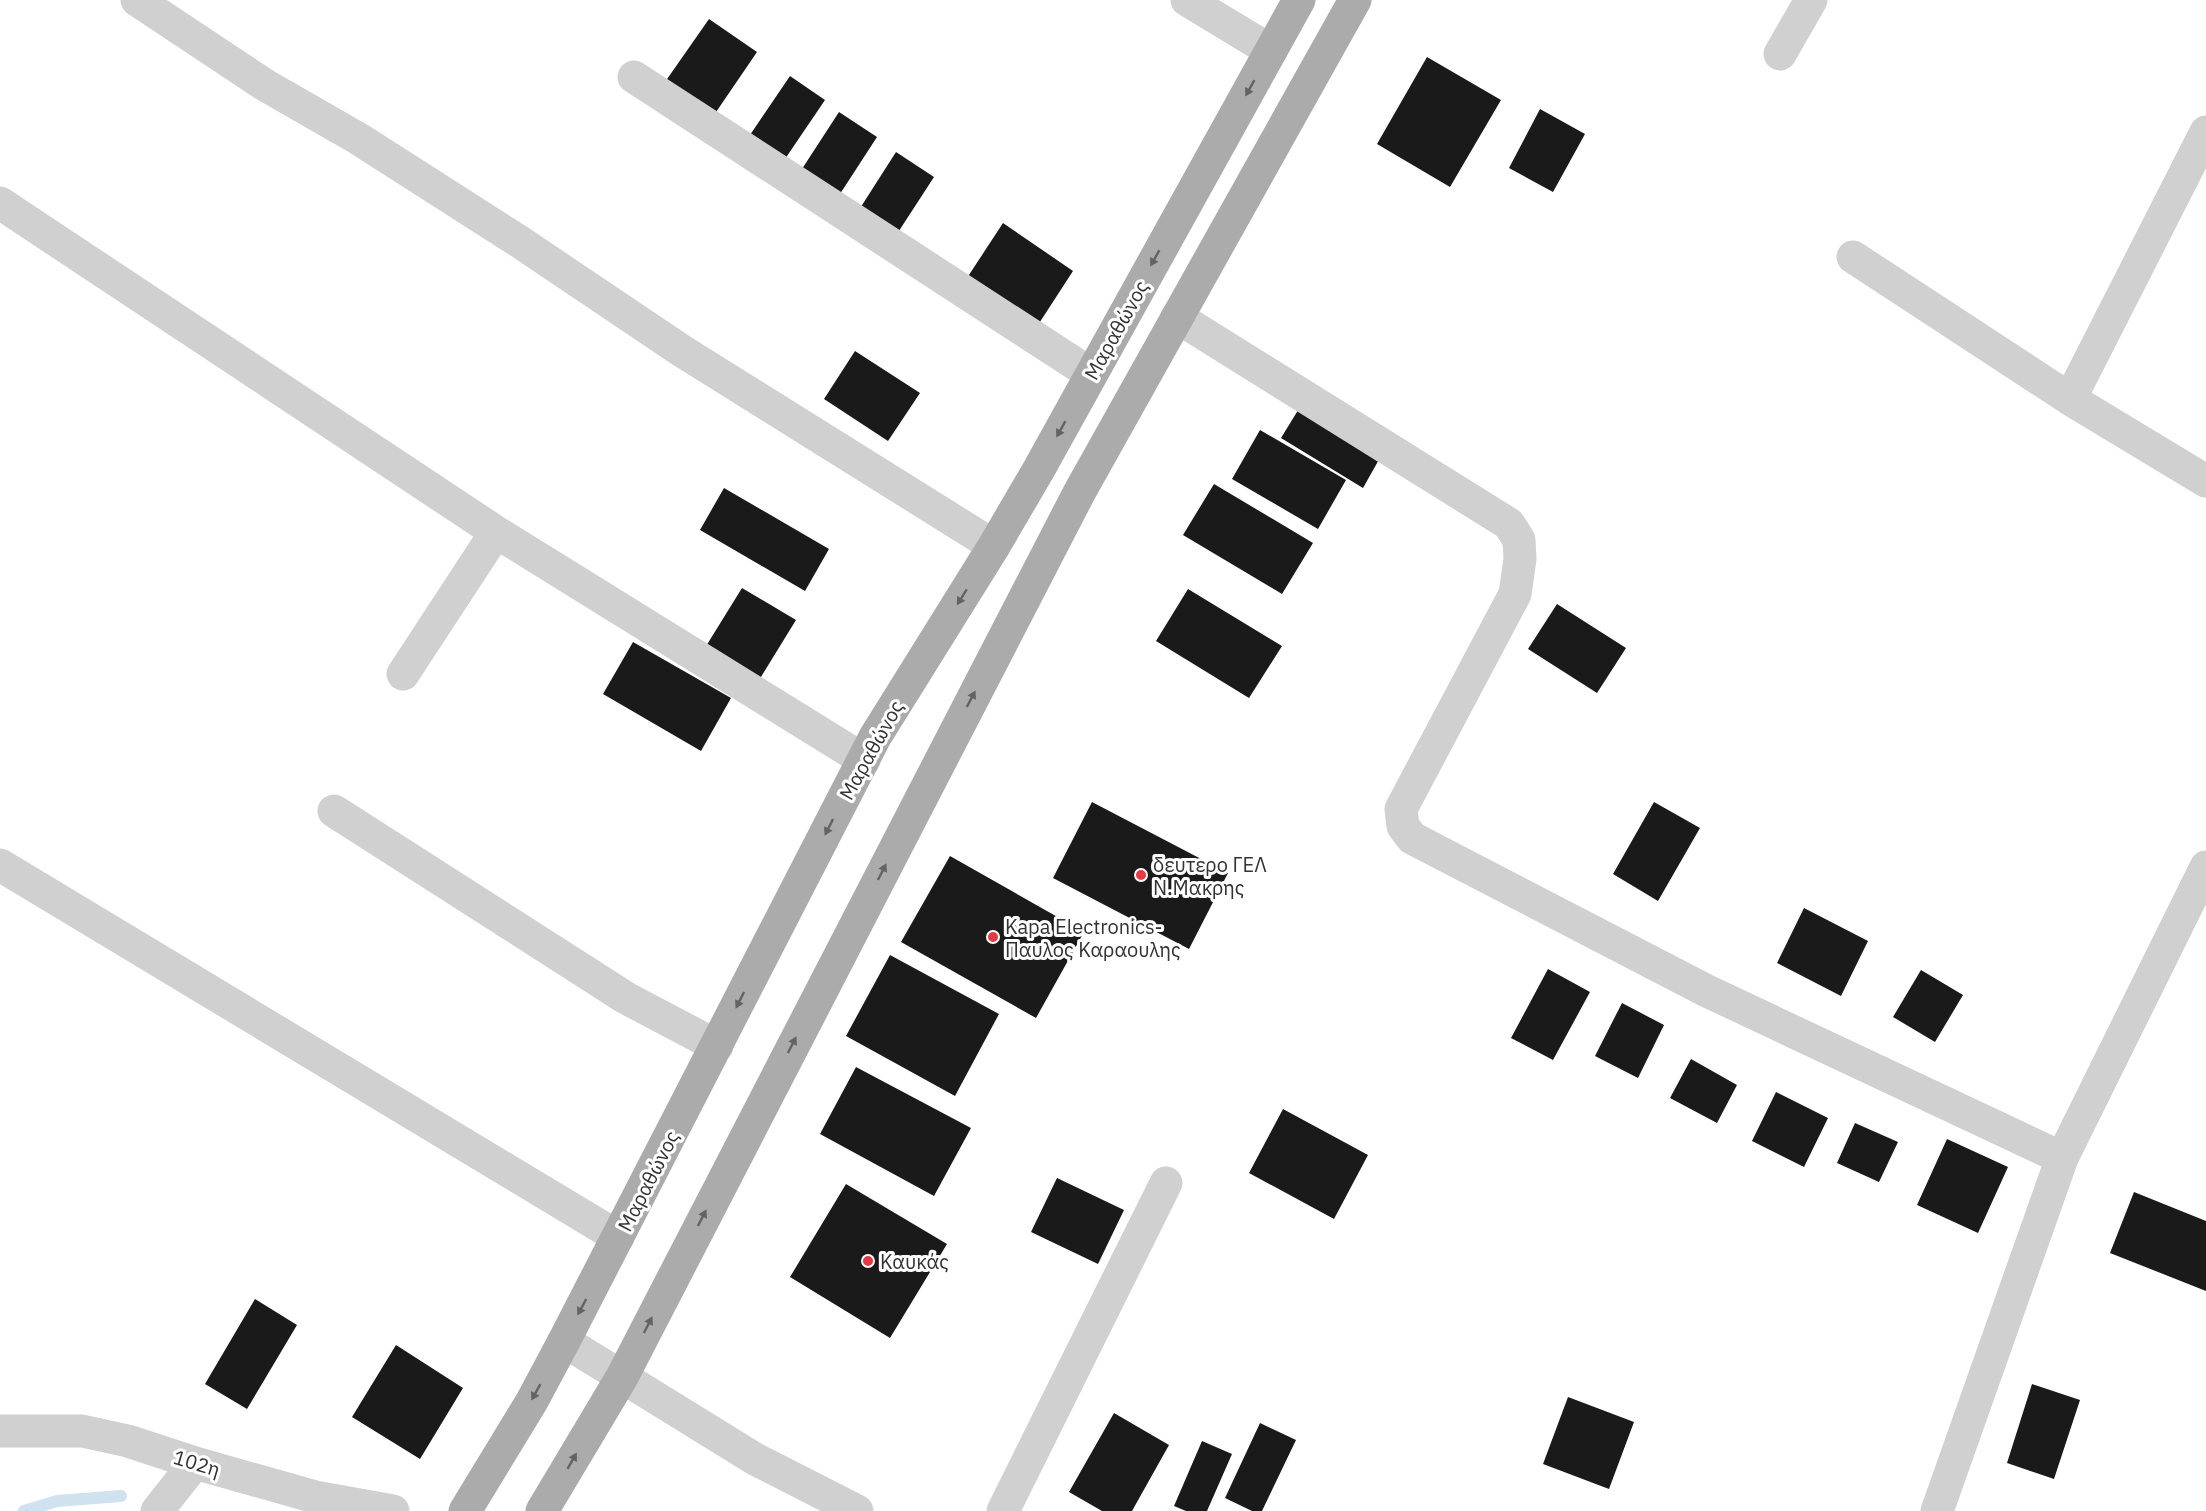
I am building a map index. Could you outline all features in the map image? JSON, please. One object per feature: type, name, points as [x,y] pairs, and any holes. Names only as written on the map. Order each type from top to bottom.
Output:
[{"type":"main road","name":"Μαραθώνος","points":[[465,1511],[532,1401],[564,1341],[875,738],[994,546],[1299,0]]},
{"type":"main road","points":[[542,1511],[622,1377],[1063,525],[1355,0]]},
{"type":"street","points":[[137,0],[266,85],[359,140],[520,242],[682,351],[994,546]]},
{"type":"street","points":[[1186,0],[1271,51]]},
{"type":"street","points":[[1780,54],[1811,0]]},
{"type":"street","points":[[634,77],[1091,374]]},
{"type":"street","points":[[2070,399],[2206,132]]},
{"type":"street","points":[[0,203],[496,532],[864,760]]},
{"type":"street","points":[[1853,257],[2070,399],[2206,481]]},
{"type":"street","points":[[1177,317],[1509,524],[1519,540],[1520,559],[1515,594],[1401,809],[1403,826],[1412,838],[1707,991],[2062,1158]]},
{"type":"street","points":[[403,674],[496,532]]},
{"type":"street","points":[[334,811],[626,998],[717,1046]]},
{"type":"street","points":[[0,865],[618,1237]]},
{"type":"street","points":[[1937,1511],[2062,1158],[2206,867]]},
{"type":"street","points":[[1003,1511],[1166,1183]]},
{"type":"street","points":[[564,1341],[755,1460],[857,1511]]},
{"type":"street","name":"102η","points":[[0,1431],[82,1431],[128,1441],[195,1463],[315,1497],[393,1511]]},
{"type":"street","points":[[157,1511],[195,1463]]},
{"type":"building","points":[[709,19],[757,52],[714,115],[665,82]]},
{"type":"building","points":[[1427,57],[1501,100],[1450,187],[1377,144]]},
{"type":"building","points":[[790,76],[825,100],[785,159],[750,135]]},
{"type":"building","points":[[1540,109],[1585,134],[1553,192],[1509,168]]},
{"type":"building","points":[[839,112],[877,137],[838,197],[800,172]]},
{"type":"building","points":[[896,152],[934,177],[895,237],[857,213]]},
{"type":"building","points":[[1003,223],[1073,271],[1036,328],[965,281]]},
{"type":"building","points":[[855,351],[920,393],[888,441],[824,399]]},
{"type":"building","points":[[1300,407],[1381,456],[1363,488],[1281,438]]},
{"type":"building","points":[[1260,430],[1346,480],[1318,529],[1232,479]]},
{"type":"building","points":[[1214,484],[1313,543],[1282,594],[1183,535]]},
{"type":"building","points":[[724,488],[829,549],[805,591],[700,530]]},
{"type":"building","points":[[742,588],[796,620],[756,685],[703,651]]},
{"type":"building","points":[[1188,589],[1282,646],[1249,698],[1156,641]]},
{"type":"building","points":[[1557,604],[1626,648],[1597,693],[1528,649]]},
{"type":"building","points":[[633,642],[731,698],[701,751],[603,694]]},
{"type":"building","name":"δευτερο ΓΕΛ Ν.Μακρης","points":[[1092,802],[1228,873],[1189,949],[1053,878]]},
{"type":"building","points":[[1654,802],[1700,828],[1658,901],[1613,874]]},
{"type":"building","name":"Kapa Electronics- Παυλος Καραουλης","points":[[950,856],[1084,932],[1036,1018],[901,942]]},
{"type":"building","points":[[1804,908],[1868,941],[1841,996],[1777,963]]},
{"type":"building","points":[[890,955],[999,1014],[955,1096],[846,1036]]},
{"type":"building","points":[[1548,969],[1590,992],[1553,1060],[1511,1038]]},
{"type":"building","points":[[1921,970],[1963,995],[1935,1042],[1893,1017]]},
{"type":"building","points":[[1622,1003],[1664,1025],[1638,1078],[1595,1056]]},
{"type":"building","points":[[1691,1059],[1737,1085],[1717,1123],[1670,1098]]},
{"type":"building","points":[[856,1067],[971,1128],[934,1196],[820,1134]]},
{"type":"building","points":[[1776,1092],[1828,1118],[1804,1167],[1752,1141]]},
{"type":"building","points":[[1283,1109],[1368,1155],[1334,1219],[1249,1173]]},
{"type":"building","points":[[1855,1123],[1898,1142],[1879,1182],[1837,1163]]},
{"type":"building","points":[[1947,1139],[2008,1167],[1978,1233],[1917,1205]]},
{"type":"building","points":[[1057,1178],[1124,1210],[1098,1264],[1031,1232]]},
{"type":"building","name":"Καυκάς","points":[[846,1184],[947,1244],[890,1338],[790,1277]]},
{"type":"building","points":[[2134,1192],[2206,1221],[2206,1291],[2110,1253]]},
{"type":"building","points":[[255,1299],[297,1325],[247,1409],[205,1384]]},
{"type":"building","points":[[396,1345],[463,1388],[420,1459],[352,1417]]},
{"type":"building","points":[[2032,1384],[2080,1400],[2054,1479],[2007,1463]]},
{"type":"building","points":[[1568,1397],[1634,1422],[1609,1489],[1543,1464]]},
{"type":"building","points":[[1114,1413],[1169,1445],[1132,1511],[1102,1511],[1069,1492]]},
{"type":"building","points":[[1260,1423],[1296,1440],[1262,1511],[1252,1511],[1225,1498]]},
{"type":"building","points":[[1202,1441],[1232,1454],[1207,1511],[1186,1511],[1174,1506]]},
{"type":"waterway","points":[[24,1511],[57,1501],[121,1496]]},
{"type":"place","name":"δευτερο ΓΕΛ Ν.Μακρης","points":[[1141,875]]},
{"type":"place","name":"Kapa Electronics- Παυλος Καραουλης","points":[[993,937]]},
{"type":"place","name":"Καυκάς","points":[[868,1261]]}]
